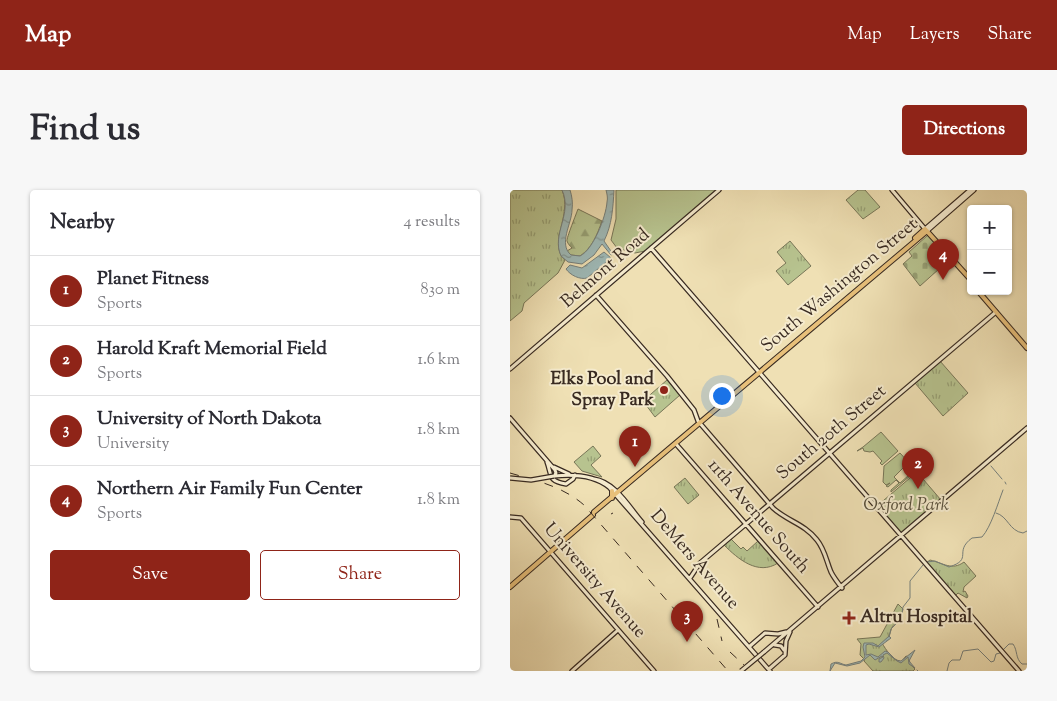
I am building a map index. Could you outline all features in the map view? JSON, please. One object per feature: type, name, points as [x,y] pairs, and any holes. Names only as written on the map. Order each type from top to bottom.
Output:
[{"type":"main road","points":[[930,226],[933,238]]},
{"type":"main road","points":[[923,229],[967,277]]},
{"type":"main road","name":"South Washington Street","points":[[510,587],[904,248],[923,229]]},
{"type":"main road","points":[[982,295],[1027,347]]},
{"type":"street","name":"Belmont Road","points":[[510,370],[719,190]]},
{"type":"street","points":[[892,190],[923,229]]},
{"type":"street","name":"South Washington Street","points":[[923,229],[930,226],[972,190]]},
{"type":"street","points":[[651,248],[1018,671]]},
{"type":"street","points":[[596,295],[692,408],[696,419],[770,504],[783,516],[803,526],[816,538],[825,553],[833,575],[842,587]]},
{"type":"street","name":"South 20th Street","points":[[690,578],[700,563],[997,312]]},
{"type":"street","points":[[510,418],[556,472],[554,476]]},
{"type":"street","points":[[842,587],[1027,430]]},
{"type":"street","name":"11th Avenue South","points":[[676,444],[818,607]]},
{"type":"street","points":[[548,462],[562,471],[573,475],[569,483],[558,482],[551,478],[548,462]]},
{"type":"street","points":[[558,482],[567,481],[567,477],[562,475]]},
{"type":"street","name":"DeMers Avenue","points":[[510,478],[528,480],[573,475],[599,481],[607,486],[617,494],[771,669]]},
{"type":"street","name":"University Avenue","points":[[510,517],[521,518],[654,671]]},
{"type":"street","points":[[742,671],[865,567]]},
{"type":"street","points":[[572,671],[618,630]]},
{"type":"street","points":[[751,645],[765,633],[780,634],[789,632]]},
{"type":"street","points":[[771,669],[785,655],[789,632]]},
{"type":"street","points":[[751,645],[768,634],[774,638],[774,645]]},
{"type":"street","name":"DeMers Avenue","points":[[751,645],[771,669]]},
{"type":"street","points":[[771,669],[784,653],[781,646],[774,645]]},
{"type":"green space","points":[[510,190],[562,190],[565,199],[565,209],[558,245],[560,253],[565,260],[558,273],[524,303],[522,311],[510,321]]},
{"type":"green space","points":[[616,190],[718,190],[645,251],[635,253],[617,248],[611,240],[616,219]]},
{"type":"green space","points":[[858,190],[865,190],[880,207],[863,219],[846,200]]},
{"type":"green space","points":[[578,209],[602,221],[591,245],[580,256],[571,255],[567,251],[572,248],[567,239]]},
{"type":"green space","points":[[928,235],[949,260],[920,286],[903,264],[912,256],[909,252]]},
{"type":"green space","points":[[790,241],[811,266],[788,285],[776,271],[786,263],[777,252]]},
{"type":"green space","points":[[940,361],[968,393],[943,416],[915,383]]},
{"type":"green space","points":[[667,380],[680,395],[655,417],[643,401]]},
{"type":"green space","points":[[881,432],[898,451],[882,465],[880,463],[882,461],[873,451],[864,451],[863,448],[857,451]]},
{"type":"green space","points":[[593,446],[601,456],[591,465],[602,477],[582,471],[574,462]]},
{"type":"green space","points":[[900,453],[910,464],[907,464],[894,477],[900,483],[910,476],[891,492],[899,483],[896,480],[888,487],[886,486],[890,483],[886,485],[883,482],[884,466]]},
{"type":"green space","name":"Oxford Park","points":[[917,472],[941,500],[901,533],[877,506]]},
{"type":"green space","points":[[685,478],[699,495],[688,504],[674,487]]},
{"type":"green space","points":[[731,539],[741,549],[743,547],[747,551],[758,541],[778,563],[771,567],[763,568],[749,564],[724,545]]},
{"type":"green space","points":[[930,560],[947,566],[960,565],[964,562],[976,576],[964,587],[963,592],[965,591],[968,596],[967,598],[958,593],[955,596],[926,563]]},
{"type":"green space","points":[[898,604],[903,609],[902,614],[892,627],[886,640],[882,643],[898,661],[901,662],[906,656],[909,657],[910,664],[915,669],[913,671],[873,671],[864,661],[865,658],[860,655],[861,644],[857,639],[880,637]]},
{"type":"water","points":[[562,190],[570,190],[572,197],[571,215],[566,239],[567,250],[571,255],[580,256],[590,247],[601,224],[606,208],[606,190],[614,190],[613,210],[604,241],[613,254],[611,255],[602,244],[594,255],[582,264],[568,262],[561,256],[558,240],[565,207]]},
{"type":"water","points":[[604,252],[611,258],[587,278],[575,276],[566,269],[570,265],[582,268]]},
{"type":"water","points":[[889,636],[891,638],[879,647],[866,645],[866,655],[871,654],[878,657],[885,651],[896,660],[901,661],[915,650],[909,661],[915,668],[909,664],[908,657],[901,663],[897,661],[887,653],[883,655],[884,658],[881,662],[879,662],[879,659],[882,656],[875,660],[870,655],[860,663],[847,666],[835,663],[830,671],[831,664],[833,663],[837,662],[846,665],[861,661],[865,657],[864,643],[873,643],[878,646]]},
{"type":"waterway","points":[[991,466],[1002,479]]},
{"type":"waterway","points":[[927,562],[935,561],[949,567],[960,561],[967,543],[972,538],[982,537],[985,533],[1003,490]]},
{"type":"waterway","points":[[996,513],[1003,517],[1018,532],[1023,533],[1027,531]]},
{"type":"waterway","points":[[889,637],[891,629],[901,619],[903,607],[910,598],[910,581],[923,565]]},
{"type":"waterway","points":[[1003,650],[1009,644],[1013,644],[1020,662],[1027,664]]},
{"type":"waterway","points":[[947,671],[949,663],[952,660],[960,660],[963,651],[978,649],[991,662],[994,661],[996,654],[1000,653]]},
{"type":"railway","points":[[510,473],[558,489],[576,498],[584,505],[728,671]]},
{"type":"railway","points":[[717,619],[722,641]]},
{"type":"railway","points":[[730,652],[744,665]]},
{"type":"place","name":"Northern Air Family Fun Center","points":[[943,280]]},
{"type":"place","name":"Elks Pool and Spray Park","points":[[664,390]]},
{"type":"place","name":"Planet Fitness","points":[[635,467]]},
{"type":"place","name":"Harold Kraft Memorial Field","points":[[918,489]]},
{"type":"place","name":"Altru Hospital","points":[[849,618]]},
{"type":"place","name":"University of North Dakota","points":[[687,642]]}]
